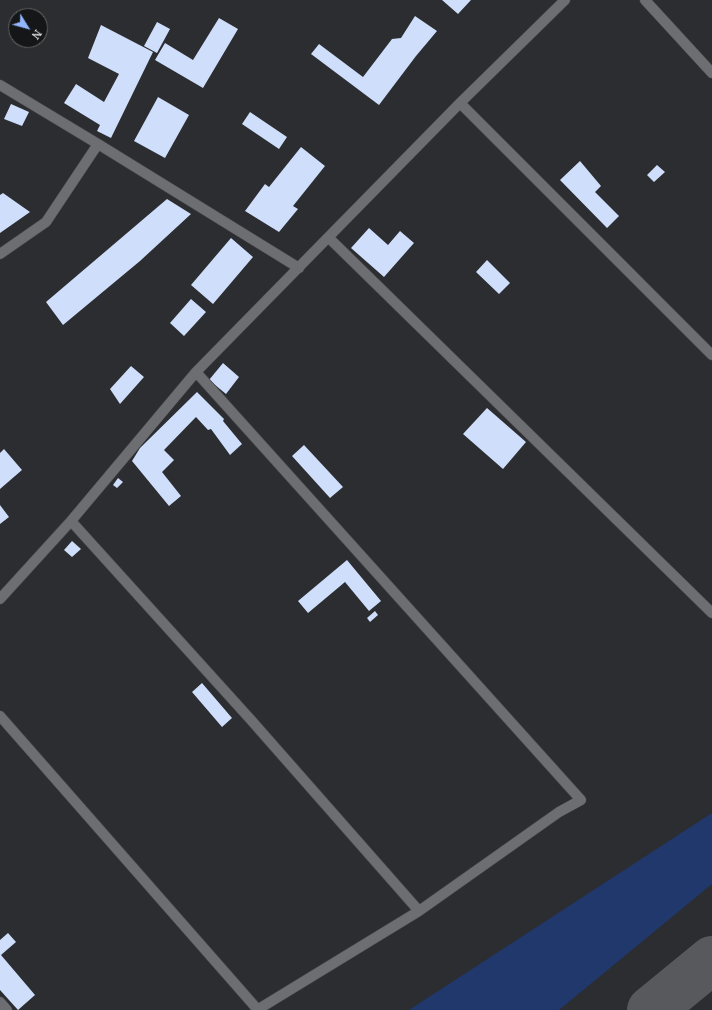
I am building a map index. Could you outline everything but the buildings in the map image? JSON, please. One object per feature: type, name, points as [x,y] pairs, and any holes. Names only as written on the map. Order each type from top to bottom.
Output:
[{"type":"street","points":[[0,599],[71,521],[196,372],[329,238],[460,102],[565,0]]},
{"type":"street","points":[[645,0],[712,73]]},
{"type":"street","points":[[0,85],[299,268]]},
{"type":"street","points":[[460,102],[712,355]]},
{"type":"street","points":[[0,254],[46,222],[98,144]]},
{"type":"street","points":[[329,238],[712,613]]},
{"type":"street","points":[[0,716],[258,1010],[419,911],[559,812],[581,800],[196,372]]},
{"type":"street","points":[[71,521],[419,911]]},
{"type":"street","points":[[0,1002],[7,1010]]},
{"type":"shaded area","points":[[712,813],[712,884],[559,1010],[409,1010]]},
{"type":"taxiway","points":[[651,1010],[712,960]]}]
